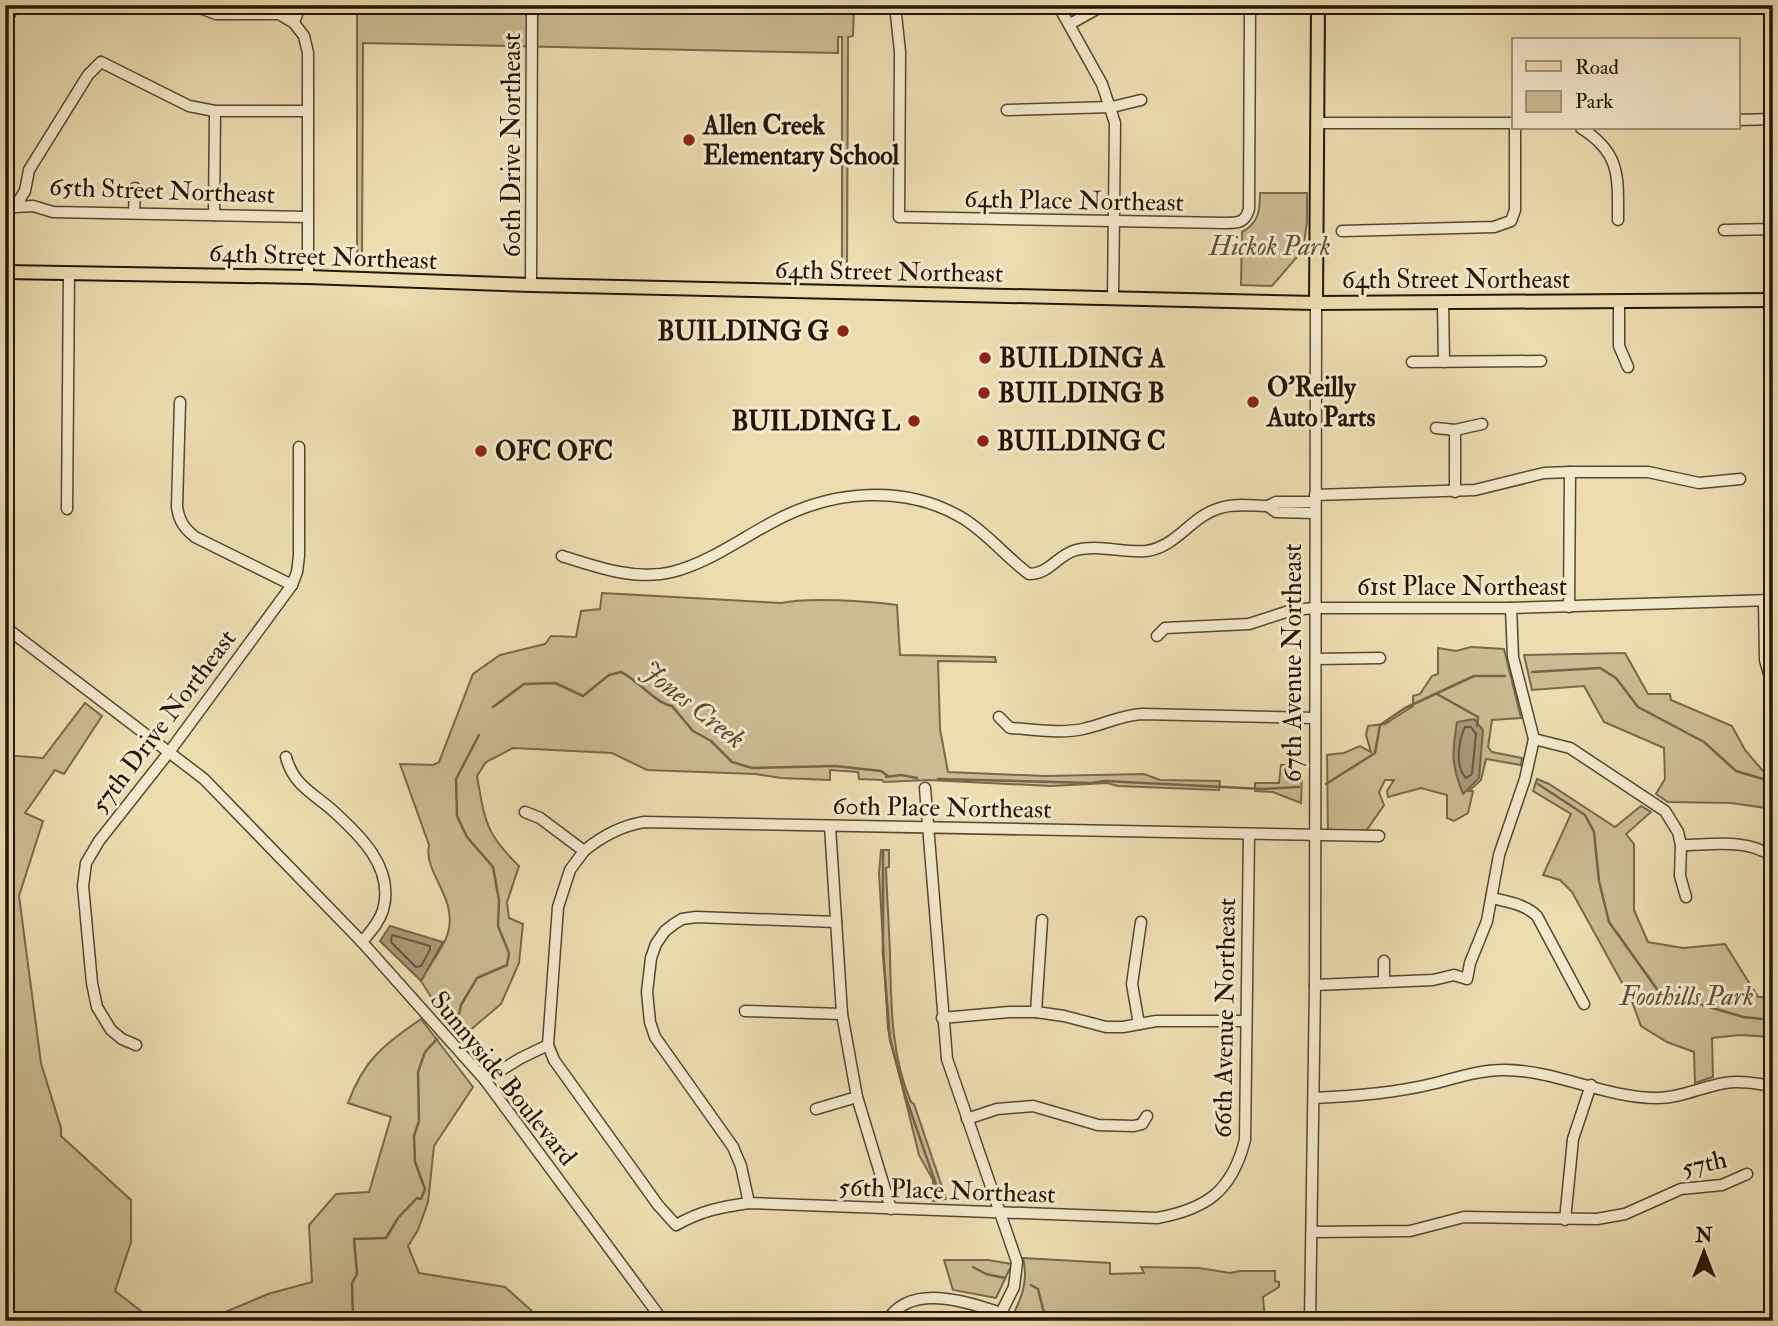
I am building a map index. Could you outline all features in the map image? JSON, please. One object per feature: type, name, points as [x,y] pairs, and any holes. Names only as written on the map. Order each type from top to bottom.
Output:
[{"type":"main road","name":"67th Avenue Northeast","points":[[1316,303],[1318,5]]},
{"type":"main road","name":"64th Street Northeast","points":[[5,272],[308,277],[531,285],[1316,303],[1773,300]]},
{"type":"street","points":[[192,5],[216,14],[279,14],[294,23],[304,36],[308,52],[308,277]]},
{"type":"street","points":[[294,23],[299,5]]},
{"type":"street","name":"60th Drive Northeast","points":[[531,285],[532,5]]},
{"type":"street","name":"64th Place Northeast","points":[[895,5],[900,52],[899,218],[1114,223],[1238,223],[1246,218],[1249,209],[1250,5]]},
{"type":"street","points":[[1058,5],[1102,83],[1115,123],[1113,299]]},
{"type":"street","points":[[1070,24],[1104,5]]},
{"type":"street","points":[[5,22],[12,6]]},
{"type":"street","name":"65th Street Northeast","points":[[215,111],[189,106],[101,62],[88,75],[29,170],[25,191],[15,207],[33,205],[53,212],[307,216]]},
{"type":"street","points":[[1007,110],[1112,107],[1141,100]]},
{"type":"street","points":[[215,215],[215,111],[307,110]]},
{"type":"street","points":[[1740,120],[1773,119]]},
{"type":"street","points":[[1317,122],[1512,125]]},
{"type":"street","points":[[1342,231],[1494,227],[1511,221],[1515,210],[1515,130]]},
{"type":"street","points":[[1584,130],[1597,139],[1614,162],[1618,183],[1618,220]]},
{"type":"street","points":[[134,213],[135,188]]},
{"type":"street","points":[[1724,230],[1773,229]]},
{"type":"street","points":[[67,509],[69,273]]},
{"type":"street","points":[[1619,300],[1619,346],[1628,367]]},
{"type":"street","name":"67th Avenue Northeast","points":[[1310,1321],[1315,985],[1316,303]]},
{"type":"street","points":[[1443,303],[1444,362]]},
{"type":"street","points":[[1412,362],[1541,361]]},
{"type":"street","points":[[180,402],[177,507],[179,519],[194,537],[292,585]]},
{"type":"street","points":[[1436,428],[1454,430],[1482,424]]},
{"type":"street","points":[[1454,430],[1455,492]]},
{"type":"street","name":"57th Drive Northeast","points":[[136,1045],[122,1039],[107,1025],[97,1007],[83,886],[86,863],[99,841],[170,751],[292,585],[299,556],[299,447]]},
{"type":"street","points":[[1569,607],[1570,472]]},
{"type":"street","points":[[562,556],[637,575],[671,572],[697,564],[795,510],[837,498],[873,495],[919,501],[964,519],[987,536],[1020,568],[1029,574],[1039,574],[1073,550],[1088,548],[1147,551],[1166,545],[1207,514],[1221,507],[1455,492],[1497,486],[1544,473],[1648,472],[1699,483],[1740,479]]},
{"type":"street","points":[[1768,600],[1765,660],[1773,688]]},
{"type":"street","name":"61st Place Northeast","points":[[1157,636],[1165,628],[1249,624],[1292,610],[1316,608],[1569,607],[1768,600]]},
{"type":"street","points":[[1315,985],[1433,980],[1454,975],[1466,979],[1487,921],[1499,855],[1525,779],[1534,739],[1513,657],[1511,608]]},
{"type":"street","name":"Sunnyside Boulevard","points":[[5,627],[170,751],[228,802],[362,942],[485,1080],[663,1321]]},
{"type":"street","points":[[1316,659],[1380,658]]},
{"type":"street","points":[[999,717],[1010,728],[1066,730],[1080,730],[1129,714],[1315,718]]},
{"type":"street","points":[[1534,739],[1570,748],[1658,806],[1672,820],[1681,845],[1680,876],[1686,897]]},
{"type":"street","points":[[286,757],[294,779],[333,811],[370,849],[378,862],[383,875],[383,910],[377,924],[362,942]]},
{"type":"street","points":[[887,1321],[910,1301],[925,1298],[968,1302],[999,1317],[1014,1287],[1017,1271],[1017,1262],[947,1059],[925,788]]},
{"type":"street","points":[[485,1080],[548,1045],[558,907],[570,870],[584,851],[540,818],[525,812]]},
{"type":"street","name":"60th Place Northeast","points":[[584,851],[607,834],[627,824],[644,822],[1379,836]]},
{"type":"street","points":[[830,826],[842,1014],[857,1097],[891,1209]]},
{"type":"street","name":"66th Avenue Northeast","points":[[1216,1195],[1237,1166],[1245,1140],[1248,834]]},
{"type":"street","points":[[1681,845],[1742,845],[1760,849],[1773,857]]},
{"type":"street","points":[[1492,898],[1521,905],[1537,916],[1584,1004]]},
{"type":"street","points":[[749,1203],[741,1166],[733,1147],[660,1045],[650,1022],[647,992],[651,958],[665,931],[682,919],[696,917],[836,922]]},
{"type":"street","points":[[1036,1012],[1042,920]]},
{"type":"street","points":[[1139,1024],[1132,984],[1141,922]]},
{"type":"street","points":[[1384,961],[1384,981]]},
{"type":"street","points":[[745,1011],[842,1014]]},
{"type":"street","points":[[942,1018],[1036,1012],[1106,1027],[1124,1027],[1156,1021],[1246,1021]]},
{"type":"street","name":"56th Place Northeast","points":[[548,1045],[554,1060],[658,1205],[676,1225],[696,1214],[718,1207],[749,1203],[1157,1218],[1198,1206],[1216,1195]]},
{"type":"street","points":[[1314,1098],[1401,1090],[1483,1070],[1530,1071],[1631,1095],[1655,1098],[1677,1096],[1725,1083],[1773,1086]]},
{"type":"street","points":[[1565,1220],[1573,1139],[1591,1085]]},
{"type":"street","points":[[816,1109],[857,1097]]},
{"type":"street","points":[[967,1119],[997,1109],[1032,1105],[1086,1122],[1110,1126],[1142,1124],[1147,1116]]},
{"type":"street","name":"57th","points":[[1312,1232],[1410,1231],[1464,1217],[1597,1219],[1625,1214],[1670,1192],[1722,1185],[1746,1174]]},
{"type":"green space","points":[[357,5],[854,5],[853,36],[848,37],[847,276],[842,275],[842,37],[838,37],[838,53],[363,43],[362,266],[357,267]]},
{"type":"green space","name":"Hickok Park","points":[[1260,193],[1307,193],[1303,250],[1272,286],[1241,285],[1242,232],[1257,216]]},
{"type":"green space","points":[[602,593],[781,603],[822,600],[897,605],[900,655],[995,657],[996,662],[938,661],[940,729],[948,772],[1045,776],[1144,774],[1160,780],[1220,781],[1219,790],[1118,786],[1107,783],[1051,786],[928,780],[884,782],[859,779],[858,772],[830,770],[830,780],[781,778],[755,774],[647,770],[612,753],[513,748],[486,762],[477,776],[488,826],[499,844],[519,866],[507,902],[509,918],[523,924],[519,963],[501,1004],[462,1037],[445,1019],[421,981],[446,939],[450,920],[445,897],[431,866],[429,845],[400,764],[433,765],[439,762],[473,674],[500,655],[545,644],[551,636],[576,637],[581,611],[600,609]]},
{"type":"green space","points":[[1471,647],[1504,649],[1521,718],[1492,720],[1488,747],[1492,752],[1522,758],[1521,765],[1486,759],[1481,780],[1469,791],[1473,791],[1468,813],[1454,821],[1447,818],[1447,795],[1421,788],[1388,797],[1387,791],[1394,780],[1385,780],[1379,792],[1384,805],[1364,834],[1328,838],[1327,755],[1344,753],[1360,746],[1371,752],[1366,735],[1368,726],[1385,724],[1413,706],[1413,696],[1420,694],[1432,676],[1438,674],[1438,648],[1456,651]]},
{"type":"green space","points":[[1625,653],[1648,694],[1670,694],[1671,700],[1732,726],[1745,750],[1763,771],[1773,772],[1773,809],[1731,803],[1668,802],[1656,794],[1665,779],[1664,748],[1604,722],[1584,686],[1532,690],[1524,655]]},
{"type":"green space","points":[[85,703],[102,716],[64,774],[55,770],[25,813],[43,821],[19,896],[41,1063],[61,1128],[61,1136],[131,1200],[131,1242],[115,1291],[154,1321],[5,1321],[5,755],[43,758]]},
{"type":"green space","points":[[1281,765],[1290,765],[1302,774],[1301,803],[1273,792],[1255,791],[1255,783],[1279,783]]},
{"type":"green space","name":"Foothills Park","points":[[1537,779],[1615,827],[1641,806],[1651,812],[1626,834],[1634,844],[1634,910],[1648,942],[1683,948],[1725,944],[1758,997],[1773,997],[1773,1037],[1740,1035],[1712,1038],[1713,1077],[1695,1083],[1694,1052],[1667,1042],[1641,1026],[1631,999],[1572,892],[1560,880],[1543,875],[1571,814],[1533,791]]},
{"type":"green space","points":[[881,850],[889,850],[889,867],[886,868],[892,1011],[899,1066],[946,1199],[933,1201],[933,1180],[919,1155],[888,1029],[879,873]]},
{"type":"green space","points":[[421,1019],[473,1087],[434,1146],[428,1202],[418,1230],[408,1246],[419,1273],[505,1287],[543,1321],[204,1321],[268,1294],[312,1282],[309,1225],[336,1194],[369,1192],[391,1117],[348,1103],[354,1088],[377,1054]]},
{"type":"green space","points":[[1023,1258],[1110,1263],[1110,1274],[1144,1273],[1141,1267],[1199,1268],[1230,1273],[1275,1271],[1275,1281],[1279,1282],[1279,1287],[1263,1297],[1265,1321],[1010,1321],[1023,1291]]},
{"type":"green space","points":[[944,1260],[988,1260],[1012,1264],[996,1298],[953,1290]]},
{"type":"water","points":[[1474,719],[1483,730],[1479,778],[1463,794],[1456,775],[1455,733],[1457,722]]},
{"type":"water","points":[[390,926],[443,942],[421,981],[380,941]]},
{"type":"waterway","points":[[1532,672],[1600,668],[1616,678],[1638,707],[1704,742],[1736,771],[1773,782]]},
{"type":"waterway","name":"Jones Creek","points":[[493,707],[524,684],[555,683],[583,696],[609,675],[621,672],[659,701],[672,706],[693,731],[711,741],[732,762],[752,768],[835,766],[881,771],[888,776]]},
{"type":"waterway","points":[[1326,784],[1375,753],[1380,725],[1405,708],[1474,676],[1505,676]]},
{"type":"waterway","points":[[1437,694],[1478,717],[1477,726]]},
{"type":"waterway","name":"Jones Creek","points":[[453,1026],[458,1019],[461,1005],[477,978],[507,965],[509,953],[498,926],[499,900],[493,867],[467,837],[457,816],[456,779],[479,735]]},
{"type":"waterway","points":[[886,777],[901,775],[917,778]]},
{"type":"waterway","points":[[938,779],[1091,783],[1105,781],[1263,789],[1299,787]]},
{"type":"waterway","points":[[1538,784],[1585,815],[1594,832],[1599,881],[1609,922],[1659,992],[1743,1017],[1773,1020]]},
{"type":"waterway","name":"Jones Creek","points":[[883,852],[883,953],[890,1040],[906,1098],[941,1199]]},
{"type":"waterway","name":"Jones Creek","points":[[353,1321],[352,1283],[357,1274],[354,1239],[386,1238],[398,1218],[417,1198],[421,1199],[425,1189],[415,1162],[414,1136],[419,1121],[418,1072],[425,1052],[437,1039]]},
{"type":"waterway","name":"Jones Creek","points":[[973,1267],[986,1274],[1005,1278]]},
{"type":"waterway","name":"Jones Creek","points":[[1031,1285],[1038,1289],[1046,1321]]},
{"type":"place","name":"Allen Creek Elementary School","points":[[689,140]]},
{"type":"place","name":"BUILDING G","points":[[843,331]]},
{"type":"place","name":"BUILDING A","points":[[985,358]]},
{"type":"place","name":"BUILDING B","points":[[984,393]]},
{"type":"place","name":"O'Reilly Auto Parts","points":[[1253,402]]},
{"type":"place","name":"BUILDING L","points":[[914,421]]},
{"type":"place","name":"BUILDING C","points":[[983,441]]},
{"type":"place","name":"OFC OFC","points":[[481,451]]}]
